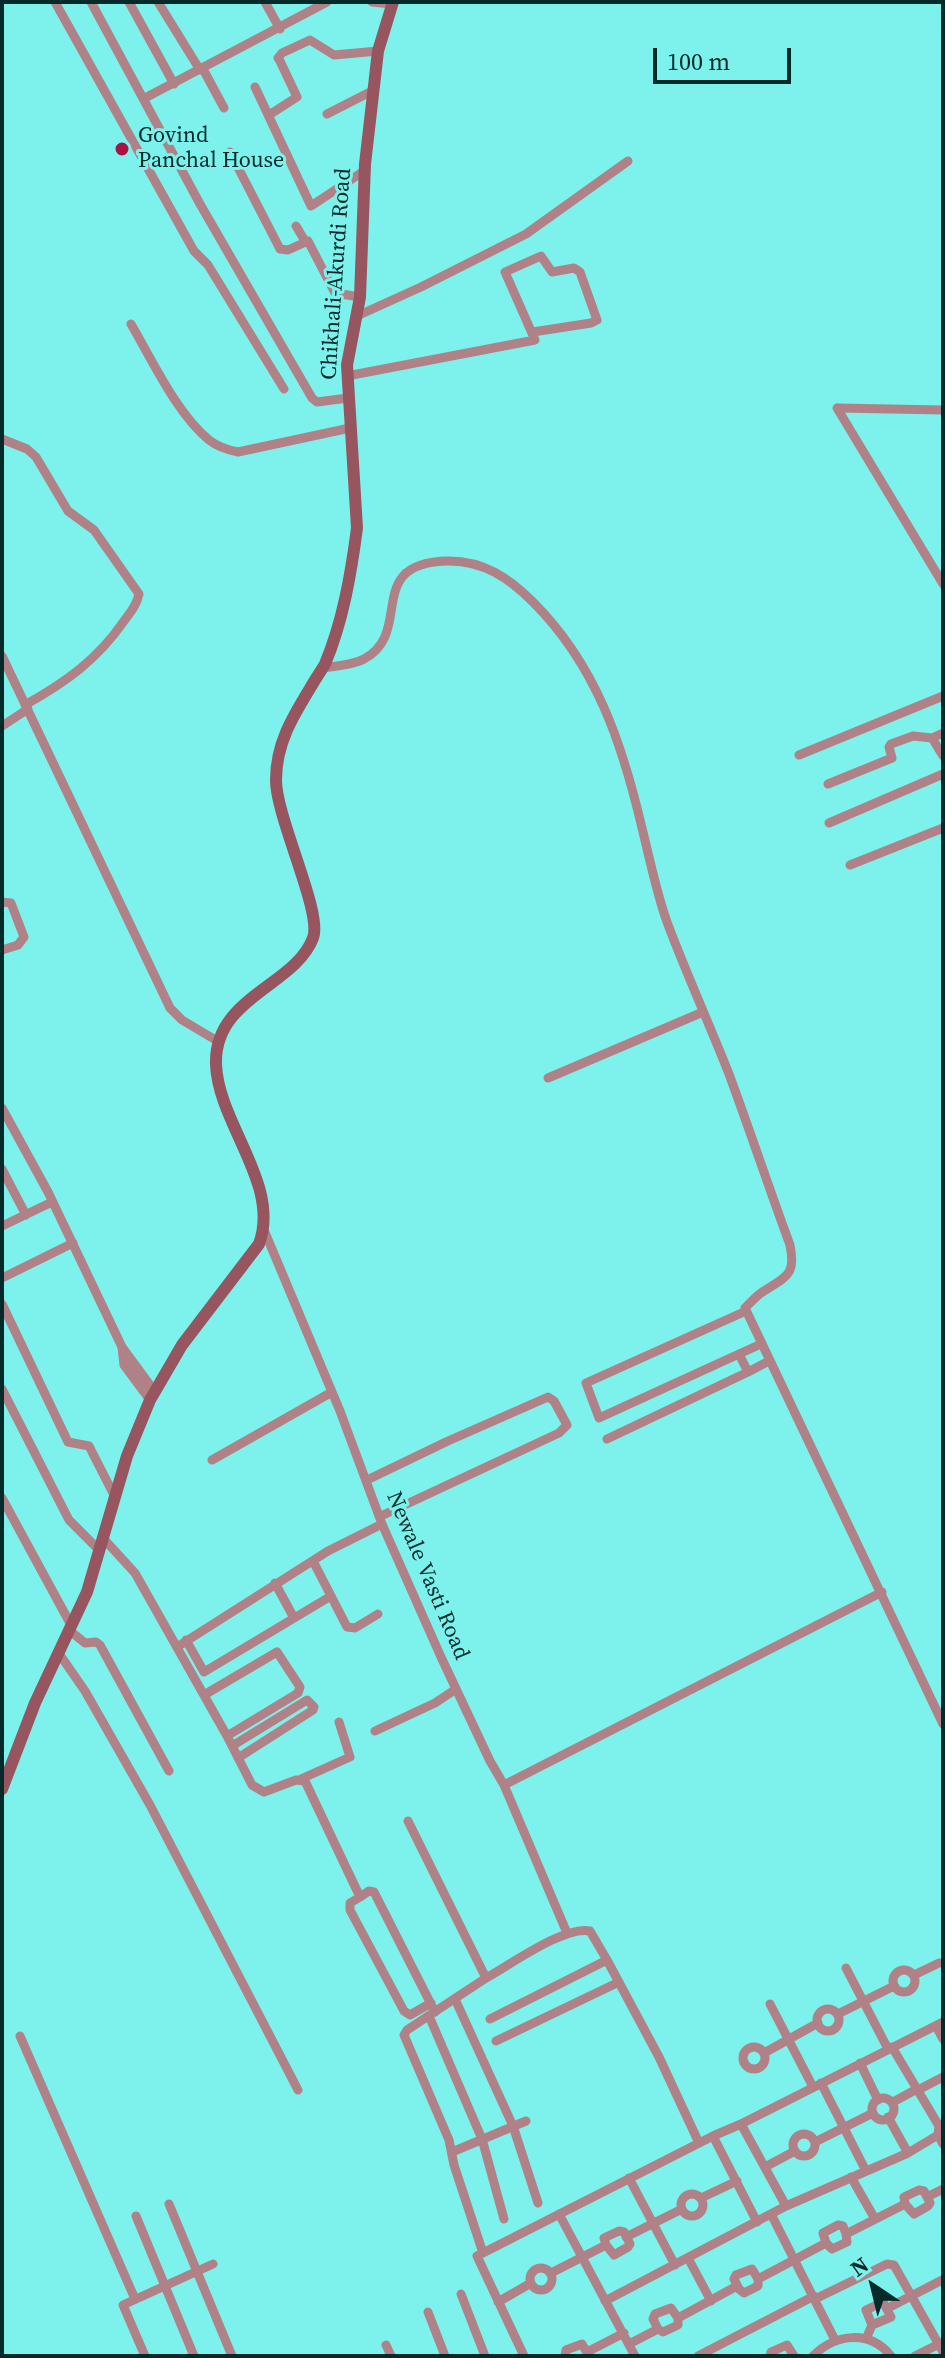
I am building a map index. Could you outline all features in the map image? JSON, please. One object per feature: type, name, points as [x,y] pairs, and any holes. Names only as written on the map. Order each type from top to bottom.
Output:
[{"type":"main road","name":"Chikhali-Akurdi Road","points":[[323,668],[336,635],[357,528],[347,376],[360,297],[364,171],[378,51],[392,3]]},
{"type":"main road","points":[[2,1789],[35,1703],[87,1592],[127,1456],[153,1396],[182,1345],[259,1244],[264,1230],[265,1215],[259,1190],[219,1081],[216,1063],[219,1042],[242,1005],[303,955],[315,935],[312,910],[278,803],[276,784],[282,739],[323,668]]},
{"type":"street","points":[[55,2],[194,251],[208,265],[284,389]]},
{"type":"street","points":[[91,2],[200,204],[312,398],[317,402],[348,398]]},
{"type":"street","points":[[129,2],[174,84]]},
{"type":"street","points":[[158,2],[224,108]]},
{"type":"street","points":[[265,2],[280,29]]},
{"type":"street","points":[[143,99],[327,2]]},
{"type":"street","points":[[372,2],[392,3]]},
{"type":"street","points":[[269,115],[297,97],[278,58],[282,53],[310,40],[334,55],[378,51]]},
{"type":"street","points":[[255,87],[311,206],[364,171]]},
{"type":"street","points":[[327,114],[374,90]]},
{"type":"street","points":[[230,152],[280,249],[288,250],[305,241]]},
{"type":"street","points":[[357,316],[526,234],[628,161]]},
{"type":"street","points":[[296,226],[305,241],[311,243],[335,293],[360,297]]},
{"type":"street","points":[[347,376],[532,342],[535,340],[533,332],[505,272],[541,256],[552,272],[574,268],[580,272],[597,320],[533,332]]},
{"type":"street","points":[[131,324],[194,425],[210,441],[224,449],[238,452],[350,428]]},
{"type":"street","points":[[943,410],[837,408],[943,584]]},
{"type":"street","points":[[2,439],[27,449],[36,457],[68,511],[94,530],[139,594],[136,605],[97,656],[2,726]]},
{"type":"street","points":[[323,668],[362,660],[373,653],[389,626],[398,580],[422,564],[451,561],[491,569],[516,584],[564,635],[586,668],[613,728],[664,913],[735,1091],[790,1245],[792,1269],[783,1281],[762,1292],[745,1308],[746,1311],[943,1724]]},
{"type":"street","points":[[2,656],[170,1009],[182,1020],[219,1042]]},
{"type":"street","points":[[799,755],[943,696]]},
{"type":"street","points":[[828,784],[892,758],[891,744],[913,736],[932,738],[943,733]]},
{"type":"street","points":[[932,738],[943,756]]},
{"type":"street","points":[[829,823],[943,774]]},
{"type":"street","points":[[850,865],[943,828]]},
{"type":"street","points":[[2,902],[11,903],[24,937],[18,945],[2,950]]},
{"type":"street","points":[[548,1078],[703,1012]]},
{"type":"street","points":[[2,1108],[73,1243],[122,1347],[124,1365],[153,1396]]},
{"type":"street","points":[[2,1169],[26,1215]]},
{"type":"street","points":[[2,1226],[52,1202]]},
{"type":"street","name":"Newale Vasti Road","points":[[264,1230],[332,1392],[381,1520],[456,1689],[504,1785],[567,1933]]},
{"type":"street","points":[[2,1278],[73,1243]]},
{"type":"street","points":[[2,1304],[68,1442],[89,1446],[115,1497]]},
{"type":"street","points":[[746,1311],[586,1383],[599,1418],[761,1344]]},
{"type":"street","points":[[739,1354],[748,1372]]},
{"type":"street","points":[[607,1439],[769,1361]]},
{"type":"street","points":[[2,1389],[69,1520],[135,1573],[255,1789],[264,1792],[350,1757],[339,1722]]},
{"type":"street","points":[[212,1460],[332,1392]]},
{"type":"street","points":[[177,1647],[275,1583],[381,1520],[559,1433],[567,1425],[554,1401],[548,1397],[367,1480]]},
{"type":"street","points":[[2,1498],[70,1628],[85,1643],[96,1642],[100,1645],[169,1771]]},
{"type":"street","points":[[313,1561],[350,1629],[378,1614]]},
{"type":"street","points":[[275,1583],[294,1618]]},
{"type":"street","points":[[504,1785],[882,1592]]},
{"type":"street","points":[[186,1640],[204,1672],[331,1596]]},
{"type":"street","points":[[58,1652],[85,1691],[150,1805],[298,2090]]},
{"type":"street","points":[[204,1695],[277,1652],[300,1687],[298,1693],[230,1741]]},
{"type":"street","points":[[375,1731],[435,1703],[456,1689]]},
{"type":"street","points":[[230,1741],[307,1700],[314,1707],[238,1758]]},
{"type":"street","points":[[301,1779],[307,1785],[360,1897]]},
{"type":"street","points":[[408,1821],[486,1978]]},
{"type":"street","points":[[504,2219],[482,2139],[432,2010],[374,1892],[369,1891],[350,1903],[350,1910],[404,2011],[410,2015],[432,2010],[455,1999],[567,1933],[588,1929],[659,2057],[699,2143]]},
{"type":"street","points":[[490,2019],[607,1960]]},
{"type":"street","points":[[838,2014],[894,1986],[891,1980],[893,1975],[909,1969],[914,1975],[939,1963]]},
{"type":"street","points":[[605,2301],[786,2206],[940,2140],[939,2126],[890,2048],[846,1968]]},
{"type":"street","points":[[496,2041],[619,1982]]},
{"type":"street","points":[[455,1999],[513,2126],[538,2203]]},
{"type":"street","points":[[770,2004],[866,2171]]},
{"type":"street","points":[[831,2008],[836,2009],[838,2014],[840,2025],[825,2032],[816,2015],[831,2008]]},
{"type":"street","points":[[432,2010],[404,2035],[449,2140],[483,2253]]},
{"type":"street","points":[[764,2053],[818,2023]]},
{"type":"street","points":[[524,2356],[477,2256],[939,2024],[943,2039]]},
{"type":"street","points":[[20,2036],[135,2299]]},
{"type":"street","points":[[860,2063],[878,2100]]},
{"type":"street","points":[[893,2102],[943,2077]]},
{"type":"street","points":[[888,2097],[893,2102],[896,2112],[878,2120],[871,2105],[888,2097]]},
{"type":"street","points":[[765,2167],[795,2151],[792,2141],[807,2134],[815,2142],[873,2113]]},
{"type":"street","points":[[888,2117],[908,2153]]},
{"type":"street","points":[[452,2152],[526,2121]]},
{"type":"street","points":[[741,2124],[786,2206]]},
{"type":"street","points":[[713,2136],[757,2222]]},
{"type":"street","points":[[851,2177],[875,2219]]},
{"type":"street","points":[[629,2178],[675,2265]]},
{"type":"street","points":[[701,2198],[737,2181]]},
{"type":"street","points":[[629,2344],[658,2329],[653,2319],[655,2314],[671,2308],[678,2318],[737,2286],[734,2276],[749,2269],[754,2270],[758,2279],[826,2243],[823,2233],[838,2225],[843,2226],[846,2234],[905,2204],[904,2197],[919,2190],[924,2191],[927,2197],[943,2189]]},
{"type":"street","points":[[697,2193],[701,2198],[705,2206],[703,2210],[689,2217],[679,2203],[681,2199],[697,2193]]},
{"type":"street","points":[[169,2204],[232,2356]]},
{"type":"street","points":[[626,2237],[682,2209]]},
{"type":"street","points":[[559,2214],[635,2356]]},
{"type":"street","points":[[771,2214],[835,2340]]},
{"type":"street","points":[[136,2216],[194,2356]]},
{"type":"street","points":[[619,2231],[624,2232],[626,2237],[629,2246],[614,2255],[604,2238],[619,2231]]},
{"type":"street","points":[[551,2273],[606,2245]]},
{"type":"street","points":[[688,2258],[711,2301]]},
{"type":"street","points":[[145,2356],[123,2305],[213,2264]]},
{"type":"street","points":[[698,2356],[890,2264],[897,2269],[942,2346],[915,2356]]},
{"type":"street","points":[[546,2267],[551,2273],[553,2284],[538,2291],[529,2278],[530,2274],[546,2267]]},
{"type":"street","points":[[888,2308],[943,2278]]},
{"type":"street","points":[[498,2302],[531,2283]]},
{"type":"street","points":[[461,2294],[485,2356]]},
{"type":"street","points":[[866,2339],[872,2325],[866,2310],[885,2303],[890,2319],[872,2325]]},
{"type":"street","points":[[428,2312],[445,2356]]},
{"type":"street","points":[[565,2356],[566,2350],[579,2344],[584,2345],[588,2354],[624,2333]]},
{"type":"street","points":[[813,2356],[835,2340],[850,2337],[877,2343],[891,2356]]},
{"type":"street","points":[[386,2345],[391,2356]]},
{"type":"street","points":[[770,2356],[771,2352],[787,2345],[794,2356]]},
{"type":"place","name":"Govind Panchal House","points":[[122,149]]}]
